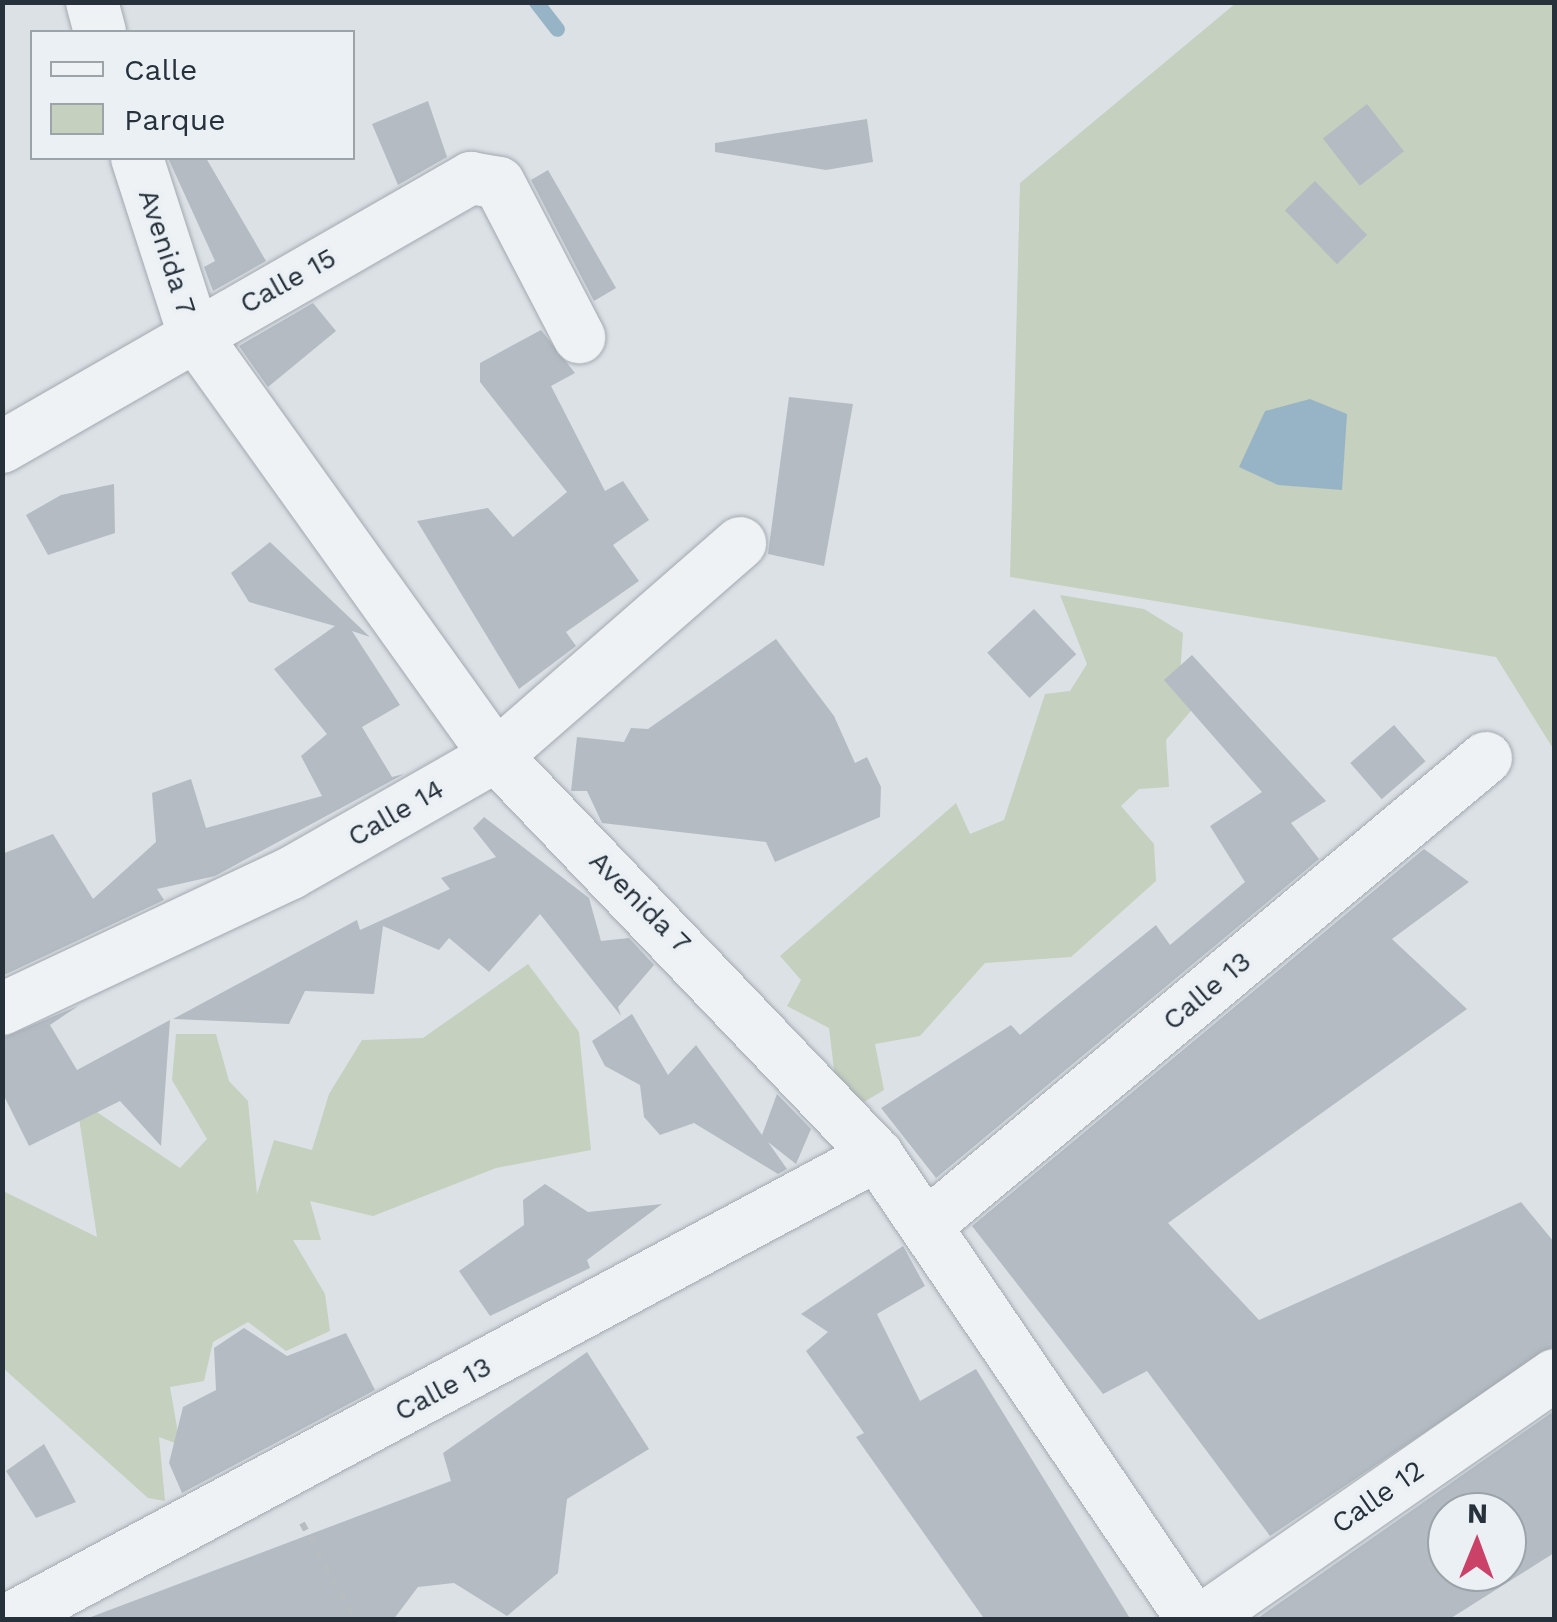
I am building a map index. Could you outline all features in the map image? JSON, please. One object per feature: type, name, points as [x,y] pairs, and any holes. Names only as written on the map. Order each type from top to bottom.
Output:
[{"type":"street","points":[[92,2],[99,30]]},
{"type":"street","name":"Avenida 7","points":[[138,160],[194,334],[496,756],[877,1156],[928,1224],[1193,1620]]},
{"type":"street","name":"Calle 15","points":[[2,447],[471,178],[498,183],[579,337]]},
{"type":"street","name":"Calle 14","points":[[2,1008],[290,872],[496,756],[740,543]]},
{"type":"street","name":"Calle 13","points":[[928,1224],[1486,758]]},
{"type":"street","name":"Calle 13","points":[[8,1620],[877,1156]]},
{"type":"street","name":"Calle 12","points":[[1202,1620],[1554,1375]]},
{"type":"path","points":[[277,1478],[355,1620]]},
{"type":"green space","points":[[1236,3],[1554,3],[1554,750],[1496,657],[1010,577],[1020,183]]},
{"type":"green space","points":[[1060,595],[1144,609],[1183,633],[1180,675],[1196,705],[1166,740],[1169,787],[1139,789],[1121,806],[1154,844],[1156,881],[1071,957],[985,963],[920,1036],[875,1044],[884,1090],[864,1102],[835,1078],[829,1028],[787,1006],[801,980],[780,956],[956,803],[970,834],[1004,820],[1045,694],[1070,691],[1087,664]]},
{"type":"green space","points":[[528,964],[579,1032],[591,1150],[496,1168],[373,1216],[310,1201],[321,1240],[293,1240],[325,1294],[330,1331],[286,1351],[248,1322],[213,1342],[204,1381],[170,1387],[180,1445],[159,1437],[165,1501],[148,1498],[3,1368],[3,1191],[97,1237],[76,1098],[180,1168],[207,1139],[172,1080],[176,1034],[216,1034],[229,1081],[248,1101],[257,1194],[274,1140],[312,1150],[329,1094],[362,1040],[423,1038]]},
{"type":"water","points":[[1310,399],[1347,414],[1342,490],[1278,485],[1239,467],[1265,411]]},
{"type":"building","points":[[428,101],[447,157],[398,185],[372,124]]},
{"type":"building","points":[[1367,104],[1404,151],[1360,186],[1323,138]]},
{"type":"building","points":[[867,119],[873,162],[826,170],[715,152],[715,143]]},
{"type":"building","points":[[169,160],[207,160],[266,261],[213,291],[204,267],[215,261]]},
{"type":"building","points":[[548,170],[616,288],[594,301],[531,180]]},
{"type":"building","points":[[1315,181],[1367,235],[1337,264],[1285,210]]},
{"type":"building","points":[[313,303],[336,331],[268,387],[239,346]]},
{"type":"building","points":[[541,330],[575,373],[551,386],[605,491],[623,481],[649,520],[613,545],[639,581],[566,632],[576,646],[519,689],[417,521],[488,508],[513,537],[567,492],[480,382],[480,363]]},
{"type":"building","points":[[789,397],[853,404],[824,566],[768,554]]},
{"type":"building","points":[[114,484],[115,533],[48,555],[26,515],[61,495]]},
{"type":"building","points":[[270,542],[370,637],[352,631],[400,705],[362,727],[392,777],[404,774],[215,876],[157,889],[164,900],[2,976],[2,854],[53,834],[93,899],[156,842],[152,793],[191,779],[206,828],[322,796],[301,756],[327,734],[274,669],[335,626],[249,602],[231,573]]},
{"type":"building","points":[[1034,609],[1076,654],[1029,698],[987,653]]},
{"type":"building","points":[[776,639],[834,716],[855,763],[867,757],[881,787],[880,817],[775,862],[766,842],[602,823],[587,791],[571,791],[577,737],[624,742],[631,728],[648,729]]},
{"type":"building","points":[[1192,655],[1326,801],[1291,823],[1319,859],[936,1178],[881,1108],[1011,1025],[1020,1035],[1156,925],[1170,945],[1245,882],[1210,826],[1262,792],[1164,680]]},
{"type":"building","points":[[1394,725],[1425,761],[1382,799],[1350,763]]},
{"type":"building","points":[[484,817],[589,898],[601,941],[629,938],[654,965],[618,1007],[621,1016],[540,914],[489,972],[449,938],[439,950],[383,926],[374,994],[305,991],[289,1024],[173,1019],[357,920],[360,930],[450,889],[441,878],[496,857],[473,828]]},
{"type":"building","points":[[1424,849],[1469,882],[1392,939],[1467,1009],[1168,1223],[1259,1320],[1521,1202],[1554,1242],[1554,1346],[1270,1536],[1147,1371],[1103,1394],[972,1226]]},
{"type":"building","points":[[78,1006],[50,1025],[77,1070],[170,1020],[161,1146],[120,1101],[29,1146],[2,1092],[2,1038]]},
{"type":"building","points":[[632,1014],[668,1075],[696,1045],[762,1135],[777,1094],[811,1129],[796,1164],[768,1142],[787,1169],[778,1174],[694,1123],[660,1135],[644,1117],[640,1085],[605,1066],[592,1041]]},
{"type":"building","points":[[545,1184],[588,1212],[662,1204],[587,1260],[590,1268],[490,1316],[459,1271],[524,1225],[523,1200]]},
{"type":"building","points":[[903,1246],[925,1286],[877,1314],[920,1401],[976,1369],[1131,1620],[985,1620],[856,1437],[864,1433],[806,1351],[828,1332],[801,1314]]},
{"type":"building","points":[[244,1328],[287,1356],[346,1333],[375,1390],[182,1493],[169,1463],[183,1407],[216,1390],[214,1348]]},
{"type":"building","points":[[587,1352],[649,1449],[567,1499],[558,1573],[507,1616],[454,1583],[418,1587],[393,1620],[83,1620],[451,1481],[443,1453]]},
{"type":"building","points":[[1554,1411],[1554,1553],[1527,1570],[1527,1492],[1438,1492]]},
{"type":"building","points":[[44,1444],[76,1502],[36,1518],[6,1471]]},
{"type":"building","points":[[1427,1500],[1427,1592],[1492,1592],[1448,1620],[1255,1620]]},
{"type":"waterway","points":[[536,2],[557,29]]}]
